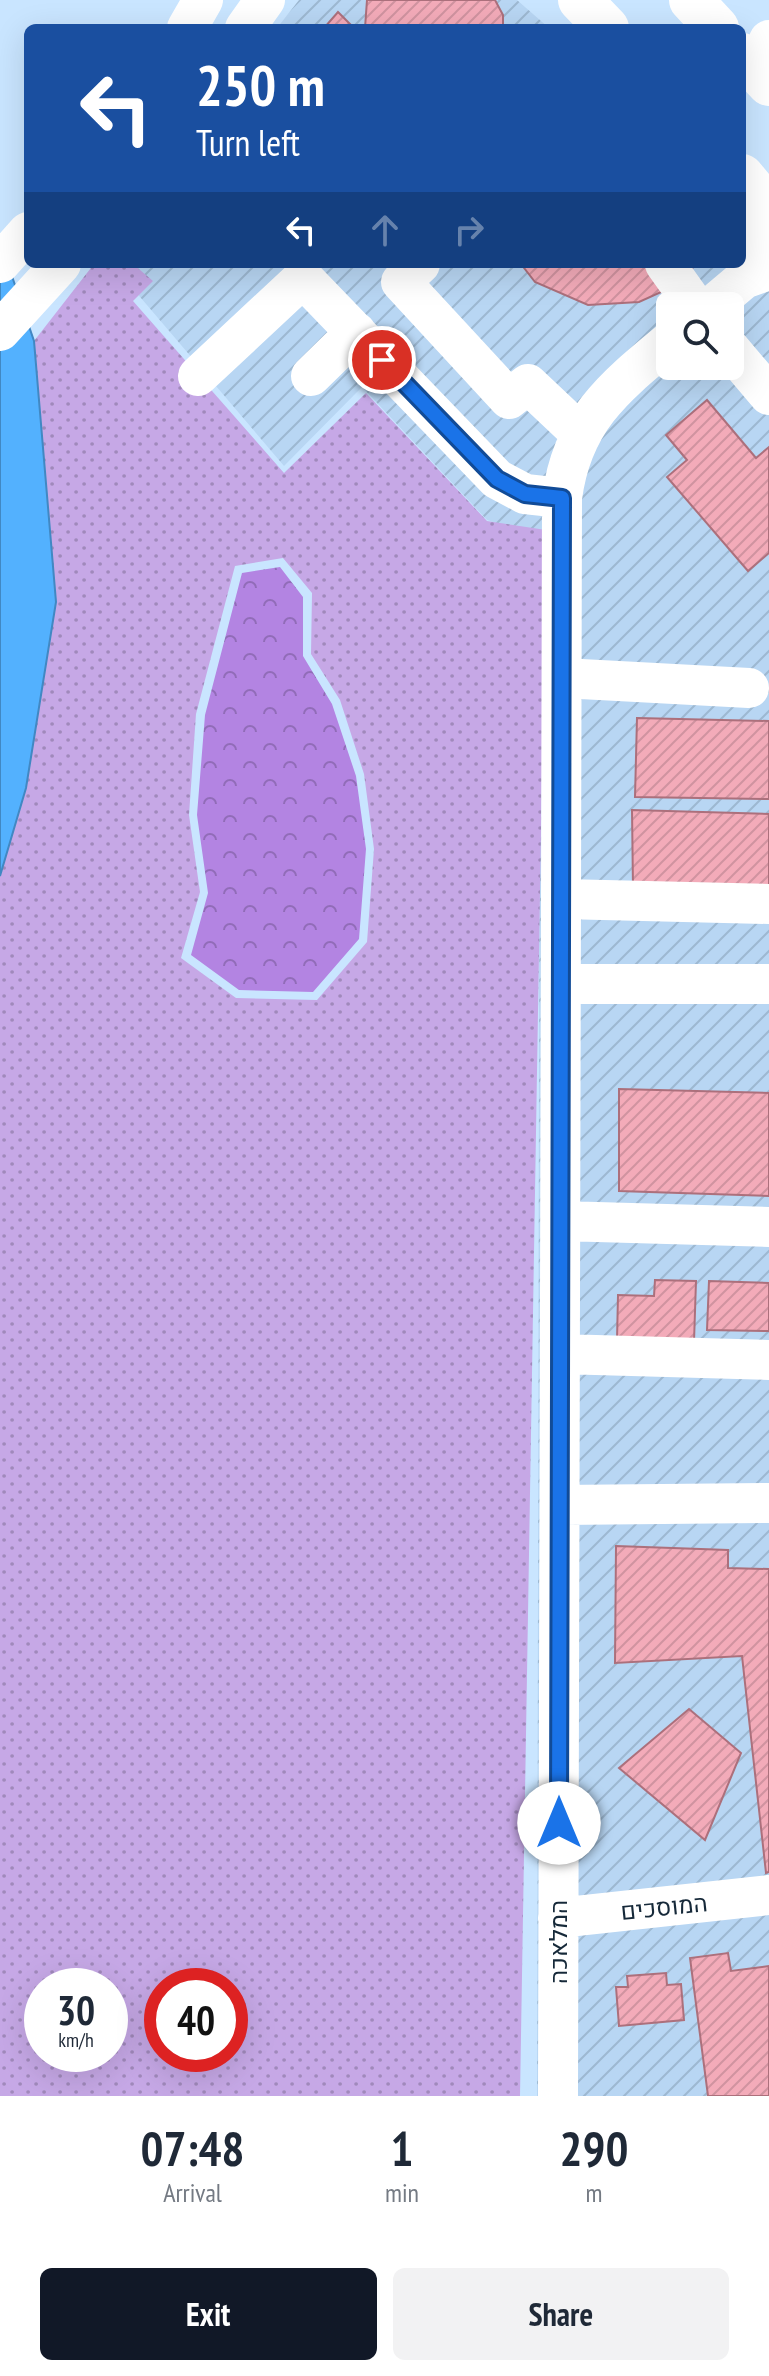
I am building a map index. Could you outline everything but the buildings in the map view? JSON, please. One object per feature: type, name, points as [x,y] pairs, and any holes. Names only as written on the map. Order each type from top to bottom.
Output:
[{"type":"main road","points":[[580,0],[603,24]]},
{"type":"main road","points":[[691,0],[713,24]]},
{"type":"main road","points":[[746,182],[769,208]]},
{"type":"street","points":[[189,24],[203,0]]},
{"type":"street","points":[[248,24],[265,0]]},
{"type":"street","points":[[732,292],[756,275],[757,243],[746,195]]},
{"type":"street","points":[[0,263],[24,236]]},
{"type":"street","points":[[0,331],[57,268]]},
{"type":"street","points":[[668,268],[685,292]]},
{"type":"street","points":[[198,376],[303,278],[497,479],[525,494],[562,498]]},
{"type":"street","points":[[311,376],[359,336],[416,279],[509,399],[528,384],[581,434]]},
{"type":"street","name":"המלאכה","points":[[558,2096],[562,498],[566,468],[592,413],[656,353]]},
{"type":"street","points":[[744,366],[769,395]]},
{"type":"street","points":[[562,678],[749,688]]},
{"type":"street","points":[[562,899],[769,904]]},
{"type":"street","points":[[561,984],[769,984]]},
{"type":"street","points":[[561,1221],[769,1227]]},
{"type":"street","points":[[560,1354],[769,1360]]},
{"type":"street","points":[[560,1505],[769,1503]]},
{"type":"street","name":"המוסכים","points":[[558,1918],[769,1895]]},
{"type":"shaded area","points":[[299,0],[517,0],[544,24],[280,24]]},
{"type":"shaded area","points":[[746,266],[769,275],[769,2096],[537,2096],[540,536],[487,520],[362,387],[284,466],[135,291],[132,268]]},
{"type":"shaded area","points":[[91,268],[138,268],[153,281],[133,301],[284,473],[366,393],[487,521],[546,530],[520,2096],[0,2096],[0,876],[26,788],[54,614],[34,341]],"holes":[[[283,558],[312,593],[311,654],[340,700],[364,774],[374,849],[367,942],[317,1000],[236,998],[181,958],[200,892],[189,815],[196,714],[235,566]]]},
{"type":"green space","points":[[280,567],[303,597],[303,656],[332,704],[356,776],[366,849],[359,939],[313,992],[239,990],[191,955],[208,893],[197,815],[205,715],[242,573]]},
{"type":"water","points":[[0,241],[34,341],[56,602],[26,788],[0,876]]},
{"type":"route","points":[[382,360],[497,479],[525,494],[562,498],[559,1823]]}]
